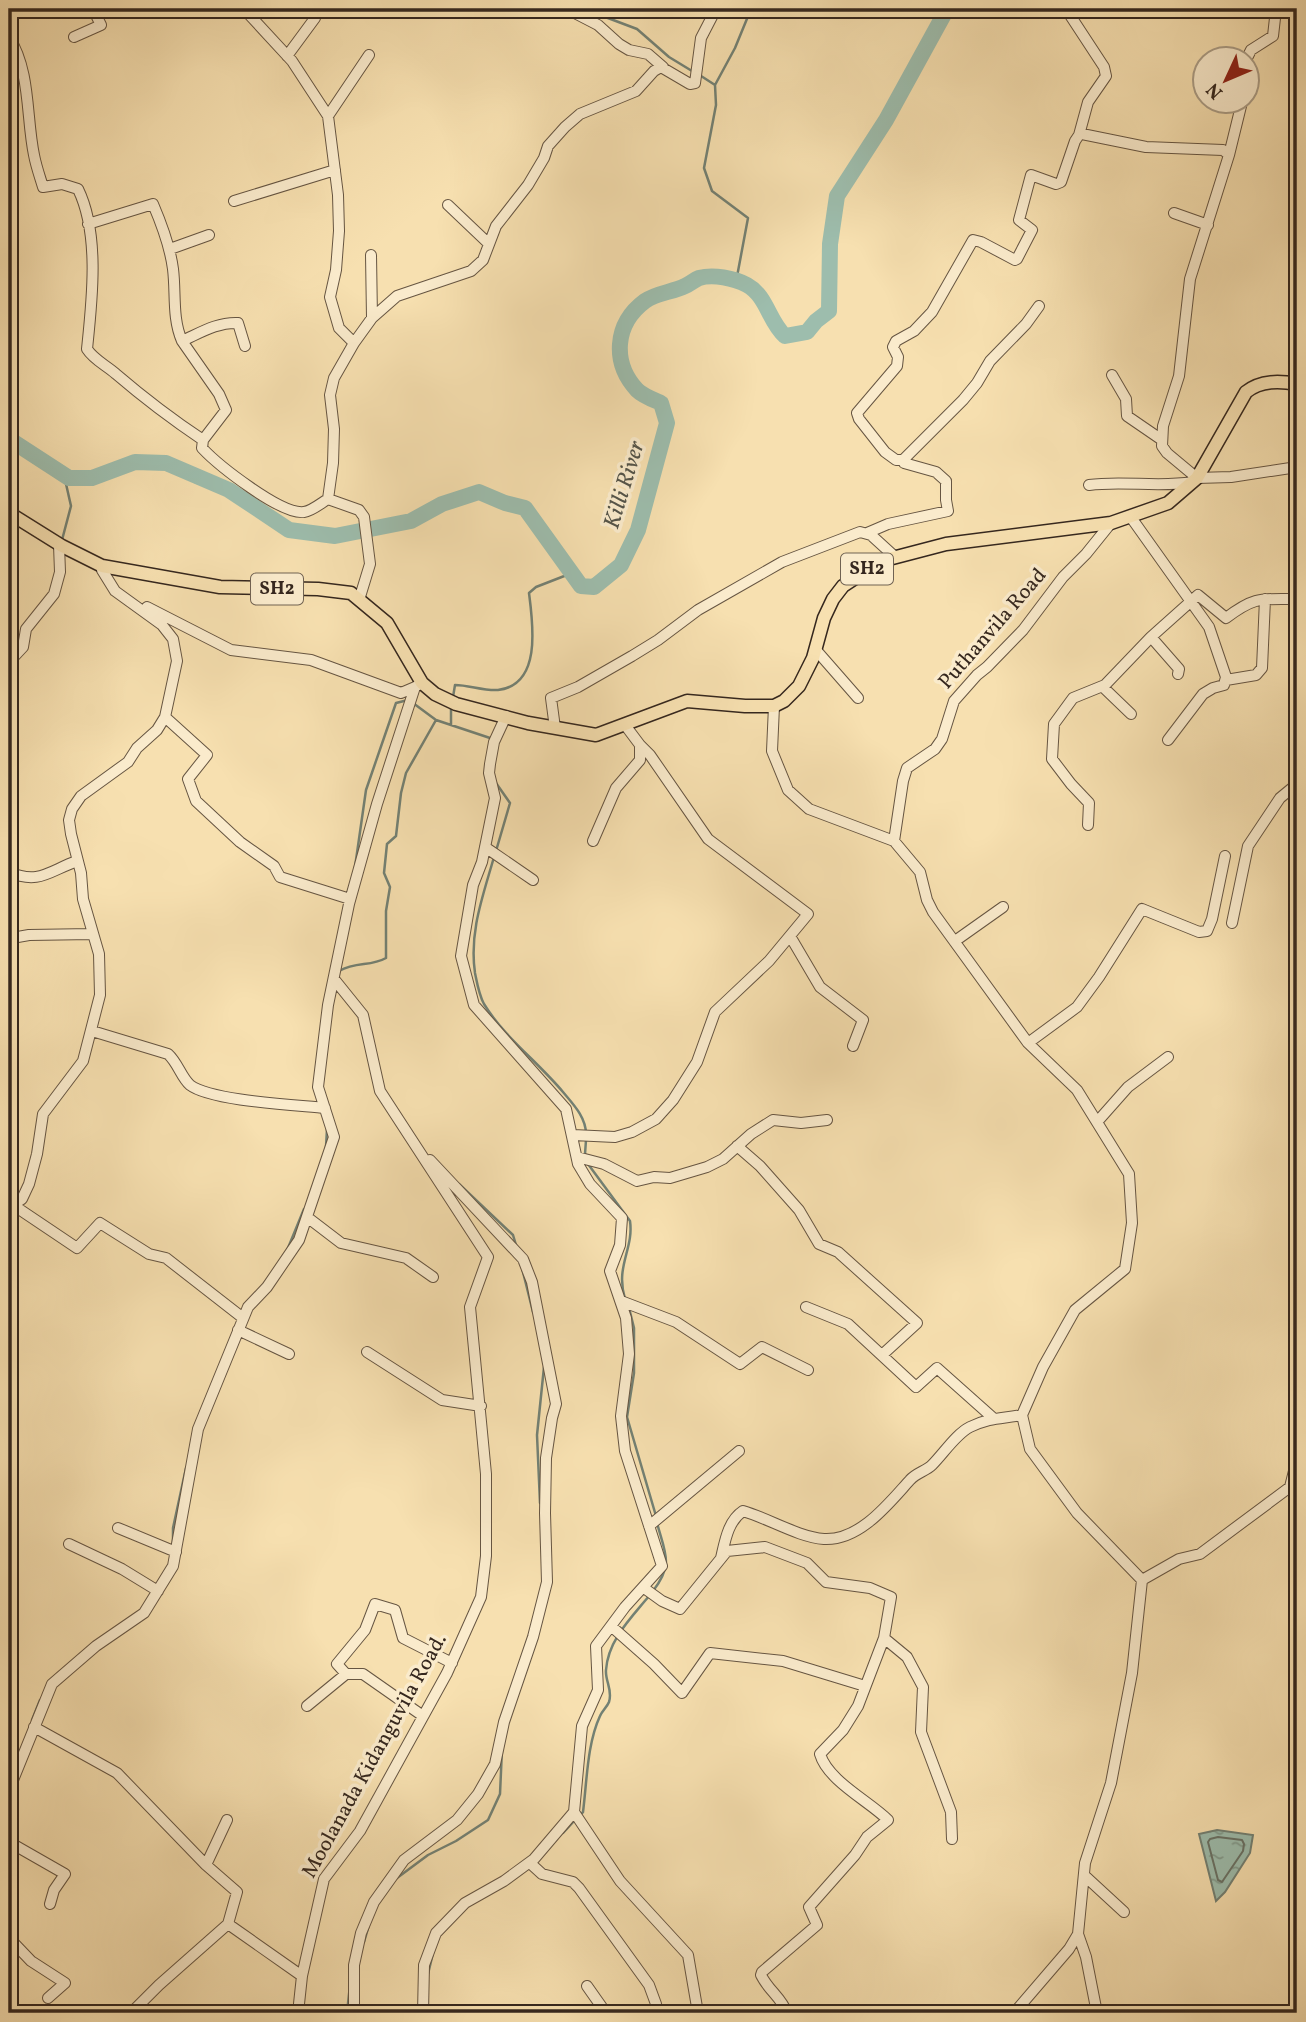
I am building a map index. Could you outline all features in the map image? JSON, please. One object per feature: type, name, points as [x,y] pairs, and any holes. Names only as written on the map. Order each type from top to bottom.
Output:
[{"type":"main road","name":"SH2","points":[[9,513],[62,546],[102,566],[220,587],[318,589],[351,593],[387,623],[416,688],[451,702],[555,728],[596,735],[687,701],[737,706],[774,706],[784,701],[799,686],[816,649],[824,618],[833,599],[843,586],[881,561],[946,544],[1111,523],[1168,503],[1195,480],[1252,387],[1272,382],[1297,384]]},
{"type":"street","points":[[74,37],[101,25],[93,9]]},
{"type":"street","points":[[244,9],[287,56],[328,116],[339,231],[336,270],[330,297],[339,328],[354,343]]},
{"type":"street","points":[[567,9],[598,25],[620,44],[648,54],[690,84],[695,83],[701,38],[716,9]]},
{"type":"street","points":[[1039,306],[1026,324],[990,360],[963,400],[903,460],[896,460],[885,452],[859,419],[857,413],[897,366],[898,357],[894,347],[896,341],[914,331],[932,312],[974,240],[1017,259],[1031,230],[1019,220],[1031,175],[1056,184],[1061,182],[1088,102],[1106,76],[1104,67],[1066,9]]},
{"type":"street","points":[[1257,46],[1273,36],[1276,9]]},
{"type":"street","points":[[287,56],[315,18]]},
{"type":"street","points":[[9,37],[17,54],[26,90],[34,155],[43,187],[62,184],[78,189],[85,203],[92,308],[87,349],[139,395],[203,440]]},
{"type":"street","points":[[328,116],[369,55]]},
{"type":"street","points":[[328,499],[334,429],[330,395],[334,377],[372,318],[397,296],[471,271],[483,260],[496,226],[528,185],[548,146],[565,127],[580,114],[636,91],[654,71],[663,67]]},
{"type":"street","points":[[1161,440],[1179,376],[1190,279],[1239,116]]},
{"type":"street","points":[[1079,135],[1146,147],[1223,150],[1229,155]]},
{"type":"street","points":[[234,201],[335,170]]},
{"type":"street","points":[[88,224],[153,204],[170,249],[176,321],[182,341],[219,394],[226,410],[203,440],[202,448],[215,463],[244,484],[291,511],[306,513],[328,499]]},
{"type":"street","points":[[448,205],[489,244]]},
{"type":"street","points":[[1174,213],[1208,225]]},
{"type":"street","points":[[170,249],[209,235]]},
{"type":"street","points":[[370,255],[372,318]]},
{"type":"street","points":[[182,341],[212,327],[238,323],[245,346]]},
{"type":"street","points":[[1112,375],[1126,399],[1127,416],[1161,440],[1167,453],[1195,480]]},
{"type":"street","points":[[555,728],[551,698],[578,687],[632,656],[698,610],[782,562],[860,532],[867,533],[888,524],[948,511],[946,481],[936,472],[904,463],[903,460]]},
{"type":"street","points":[[1088,485],[1146,485],[1231,477],[1297,467]]},
{"type":"street","points":[[328,499],[359,510],[366,525],[370,564],[359,600]]},
{"type":"street","points":[[1130,516],[1209,627],[1226,680],[1224,685],[1203,694],[1168,740]]},
{"type":"street","name":"Puthanvila Road","points":[[894,841],[907,768],[935,749],[942,739],[954,701],[976,675],[1023,630],[1063,577],[1111,523]]},
{"type":"street","points":[[867,533],[894,556]]},
{"type":"street","points":[[9,662],[23,647],[26,629],[54,594],[61,572],[62,546]]},
{"type":"street","points":[[102,566],[115,591],[153,618],[173,639],[177,661],[165,717],[157,730],[137,748],[128,762],[92,786],[72,809],[69,820],[92,934],[99,954],[100,995],[83,1061],[43,1114],[29,1184],[22,1199],[11,1206],[77,1248],[100,1223],[149,1254],[166,1258],[243,1318]]},
{"type":"street","points":[[115,591],[231,650],[312,660],[401,693],[416,688]]},
{"type":"street","points":[[1088,825],[1089,803],[1052,759],[1054,724],[1073,698],[1105,685],[1150,636],[1198,595],[1226,618],[1246,603],[1265,599],[1297,599]]},
{"type":"street","points":[[1226,680],[1256,675],[1262,668],[1265,599]]},
{"type":"street","points":[[1150,636],[1177,666],[1178,674]]},
{"type":"street","points":[[816,649],[858,698]]},
{"type":"street","points":[[1105,685],[1105,689],[1131,714]]},
{"type":"street","points":[[9,1790],[52,1684],[96,1646],[144,1613],[173,1566],[198,1429],[248,1307],[267,1287],[299,1240],[334,1138],[318,1087],[334,976],[351,899],[377,804],[416,688]]},
{"type":"street","points":[[774,706],[772,751],[793,797],[820,814],[894,841],[920,872],[927,900],[955,941],[1028,1043],[1077,1090],[1129,1174],[1132,1223],[1125,1269],[1075,1310],[1043,1367],[1022,1415],[1030,1449],[1077,1513],[1142,1580]]},
{"type":"street","points":[[506,716],[496,738],[489,774],[495,799],[492,852],[473,885],[461,956],[474,1005],[566,1110],[581,1136],[578,1164],[590,1184],[622,1218],[620,1245],[610,1271],[626,1318],[629,1354],[621,1416],[625,1451],[662,1566],[649,1591],[611,1626],[596,1646],[598,1690],[582,1726],[576,1816],[620,1881],[688,1955],[698,2013]]},
{"type":"street","points":[[165,717],[207,755],[188,779],[196,801],[240,842],[274,866],[280,877],[351,899]]},
{"type":"street","points":[[581,1136],[615,1137],[632,1132],[656,1119],[673,1100],[696,1062],[715,1012],[769,961],[808,914],[708,839],[650,755],[639,746],[625,724]]},
{"type":"street","points":[[593,841],[617,788],[639,760],[639,746]]},
{"type":"street","points":[[1232,923],[1248,846],[1280,798],[1297,784]]},
{"type":"street","points":[[492,852],[533,880]]},
{"type":"street","points":[[1028,1043],[1077,1007],[1142,909],[1199,932],[1207,931],[1225,856]]},
{"type":"street","points":[[9,872],[26,879],[40,877],[77,861]]},
{"type":"street","points":[[955,941],[1003,906]]},
{"type":"street","points":[[9,932],[12,938],[29,934],[92,934]]},
{"type":"street","points":[[790,936],[820,987],[863,1020],[853,1046]]},
{"type":"street","name":"Moolanada Kidanguvila Road.","points":[[298,2013],[302,1976],[324,1879],[360,1830],[452,1663],[481,1597],[486,1556],[486,1474],[470,1307],[488,1258],[380,1091],[363,1015],[334,976]]},
{"type":"street","points":[[92,1031],[168,1054],[176,1061],[190,1084],[207,1092],[261,1103],[325,1108]]},
{"type":"street","points":[[1097,1122],[1128,1087],[1168,1058]]},
{"type":"street","points":[[577,1157],[604,1164],[637,1181],[654,1177],[670,1178],[707,1167],[723,1159],[773,1120],[801,1123],[827,1120]]},
{"type":"street","points":[[357,2013],[354,2006],[354,1965],[361,1933],[374,1902],[404,1860],[457,1820],[478,1794],[495,1764],[504,1723],[533,1637],[547,1582],[546,1458],[556,1404],[532,1282],[523,1259],[412,1142]]},
{"type":"street","points":[[737,1146],[760,1166],[799,1210],[819,1244],[838,1252],[917,1323],[882,1355]]},
{"type":"street","points":[[307,1217],[341,1243],[406,1258],[433,1277]]},
{"type":"street","points":[[621,1301],[676,1322],[740,1364],[762,1347],[808,1370]]},
{"type":"street","points":[[806,1307],[848,1324],[916,1387],[937,1368],[992,1417]]},
{"type":"street","points":[[238,1330],[289,1354]]},
{"type":"street","points":[[367,1352],[442,1400],[481,1406]]},
{"type":"street","points":[[721,1558],[730,1526],[735,1516],[743,1511],[806,1536],[837,1538],[861,1528],[894,1499],[913,1477],[930,1467],[968,1428],[992,1417],[1022,1415]]},
{"type":"street","points":[[649,1525],[739,1451]]},
{"type":"street","points":[[1142,1580],[1179,1559],[1200,1554],[1290,1487],[1297,1459]]},
{"type":"street","points":[[118,1528],[176,1552]]},
{"type":"street","points":[[69,1544],[122,1569],[158,1591]]},
{"type":"street","points":[[649,1591],[680,1609],[727,1551],[765,1546],[807,1563],[826,1583],[870,1588],[891,1597],[884,1638],[858,1706],[843,1730],[820,1754],[822,1763],[862,1801],[888,1820],[867,1838],[808,1907],[817,1925],[762,1972],[765,1984],[784,2004],[787,2013]]},
{"type":"street","points":[[1014,2013],[1069,1949],[1078,1934],[1086,1877],[1085,1863],[1111,1783],[1130,1687],[1142,1580]]},
{"type":"street","points":[[346,1674],[337,1664],[365,1630],[375,1604],[395,1609],[403,1638],[452,1663]]},
{"type":"street","points":[[611,1626],[682,1693],[710,1653],[783,1661],[865,1686]]},
{"type":"street","points":[[884,1638],[907,1657],[923,1687],[921,1732],[951,1812],[952,1839]]},
{"type":"street","points":[[307,1706],[346,1674],[363,1674],[423,1716]]},
{"type":"street","points":[[34,1727],[117,1773],[206,1865],[237,1892],[228,1924],[131,2013]]},
{"type":"street","points":[[423,2013],[424,1965],[436,1933],[465,1903],[531,1864],[576,1816]]},
{"type":"street","points":[[206,1865],[227,1820]]},
{"type":"street","points":[[9,1842],[65,1874],[54,1890],[50,1905]]},
{"type":"street","points":[[531,1864],[542,1874],[573,1882],[579,1888],[649,1985],[654,1995],[656,2013]]},
{"type":"street","points":[[1086,1877],[1124,1912]]},
{"type":"street","points":[[228,1924],[302,1976]]},
{"type":"street","points":[[1078,1934],[1086,1957],[1097,2013]]},
{"type":"street","points":[[9,1938],[31,1961],[65,1983],[48,1998]]},
{"type":"street","points":[[587,1986],[606,2013]]},
{"type":"water","points":[[1217,1830],[1253,1835],[1250,1853],[1225,1892],[1216,1901],[1199,1834]]},
{"type":"waterway","points":[[584,9],[637,29],[669,57],[692,71]]},
{"type":"waterway","points":[[736,282],[748,218],[712,191],[704,168],[716,105],[715,85],[735,48],[751,9]]},
{"type":"waterway","name":"Killi River","points":[[9,439],[69,478],[92,478],[135,462],[166,463],[229,490],[289,530],[335,536],[411,521],[442,504],[479,492],[525,508],[581,586],[594,587],[621,565],[638,530],[667,423],[661,403],[637,390],[623,368],[620,344],[627,321],[649,298],[680,288],[699,278],[711,276],[736,280],[754,290],[785,336],[807,332],[829,311],[830,244],[837,196],[886,120],[947,9]]},
{"type":"waterway","points":[[698,74],[715,85]]},
{"type":"waterway","points":[[62,540],[71,506],[64,475]]},
{"type":"waterway","points":[[453,697],[455,685],[498,690],[512,686],[522,677],[532,651],[529,593],[536,587],[572,573]]},
{"type":"waterway","points":[[355,867],[366,790],[396,703],[408,700]]},
{"type":"waterway","points":[[413,703],[436,720]]},
{"type":"waterway","points":[[451,707],[451,725]]},
{"type":"waterway","points":[[339,971],[386,958],[386,911],[390,887],[384,873],[387,844],[396,836],[406,773],[436,720],[493,739]]},
{"type":"waterway","points":[[496,783],[510,803],[496,851]]},
{"type":"waterway","points":[[494,857],[475,929],[475,973],[481,997],[501,1027],[575,1106],[584,1122],[586,1134]]},
{"type":"waterway","points":[[326,1147],[327,1129]]},
{"type":"waterway","points":[[585,1154],[586,1140]]},
{"type":"waterway","points":[[588,1164],[630,1221],[630,1240],[622,1277],[625,1299]]},
{"type":"waterway","points":[[459,1184],[513,1235],[516,1245]]},
{"type":"waterway","points":[[288,1248],[304,1209]]},
{"type":"waterway","points":[[522,1268],[533,1312]]},
{"type":"waterway","points":[[629,1308],[634,1328],[634,1373],[627,1417],[656,1516]]},
{"type":"waterway","points":[[540,1503],[537,1435],[544,1367]]},
{"type":"waterway","points":[[173,1544],[173,1528],[186,1468]]},
{"type":"waterway","points":[[653,1591],[666,1566],[657,1523]]},
{"type":"waterway","points":[[580,1815],[583,1812],[592,1738],[610,1698],[606,1674],[611,1649],[622,1630],[649,1596]]},
{"type":"waterway","points":[[32,1720],[40,1700]]},
{"type":"waterway","points":[[397,1878],[428,1855],[488,1820],[500,1794],[502,1749]]},
{"type":"waterway","points":[[563,1833],[575,1820]]},
{"type":"waterway","points":[[364,1942],[369,1925]]},
{"type":"waterway","points":[[428,1974],[433,1953]]},
{"type":"waterway","points":[[347,2013],[350,1985]]}]
